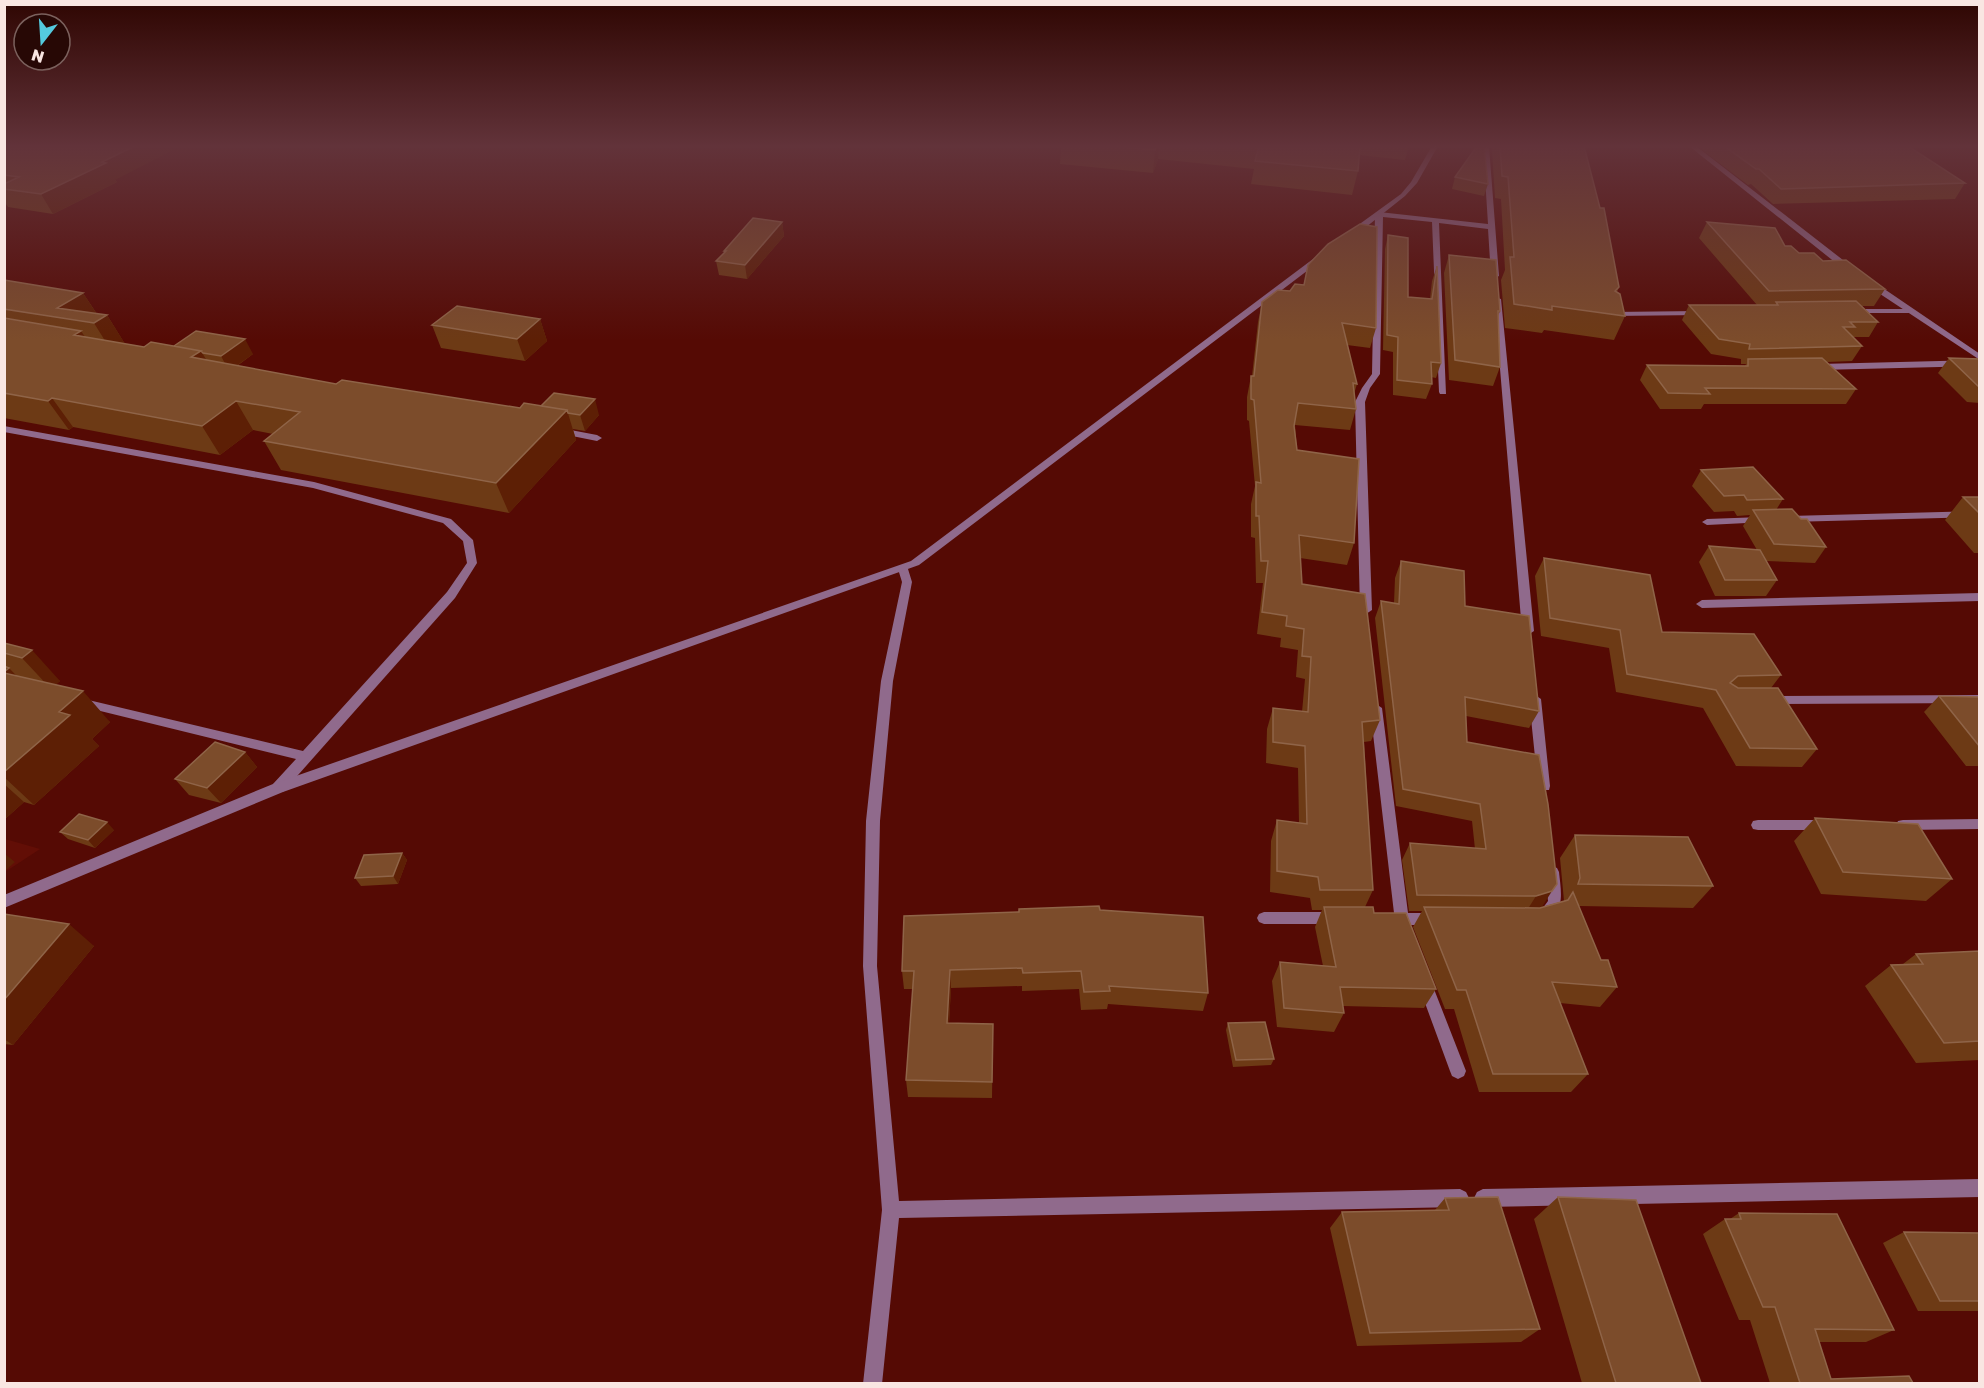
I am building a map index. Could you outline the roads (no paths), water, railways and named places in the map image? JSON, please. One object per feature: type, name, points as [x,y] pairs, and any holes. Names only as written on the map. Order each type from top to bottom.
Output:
[{"type":"street","points":[[1344,240],[1383,211]]},
{"type":"street","points":[[1491,211],[1503,383],[1529,642]]},
{"type":"street","points":[[1773,211],[1854,272]]},
{"type":"street","points":[[1379,214],[1492,227]]},
{"type":"street","points":[[1367,627],[1360,402],[1376,374],[1379,214]]},
{"type":"street","points":[[1436,220],[1443,392]]},
{"type":"street","points":[[4,902],[278,788],[903,569],[937,549],[1325,254]]},
{"type":"street","points":[[1863,279],[1980,358]]},
{"type":"street","points":[[1839,312],[1910,311]]},
{"type":"street","points":[[1611,314],[1707,313]]},
{"type":"street","points":[[1805,368],[1980,363]]},
{"type":"street","points":[[4,429],[314,485],[447,521],[468,540],[472,563],[452,595],[278,788]]},
{"type":"street","points":[[551,430],[597,438]]},
{"type":"street","points":[[1707,522],[1980,514]]},
{"type":"street","points":[[872,1383],[891,1210],[870,955],[873,821],[887,681],[907,582],[903,569]]},
{"type":"street","points":[[1702,604],[1980,597]]},
{"type":"street","points":[[1534,689],[1545,795]]},
{"type":"street","points":[[1375,697],[1400,919],[1408,940]]},
{"type":"street","points":[[62,698],[306,757]]},
{"type":"street","points":[[1760,700],[1980,699]]},
{"type":"street","points":[[1886,825],[1980,824]]},
{"type":"street","points":[[1758,825],[1840,825]]},
{"type":"street","points":[[1526,920],[1548,914],[1555,901],[1550,854]]},
{"type":"street","points":[[1264,918],[1343,918]]},
{"type":"street","points":[[1377,919],[1446,919]]},
{"type":"street","points":[[1421,973],[1458,1071]]},
{"type":"street","points":[[891,1210],[1980,1188]]}]
